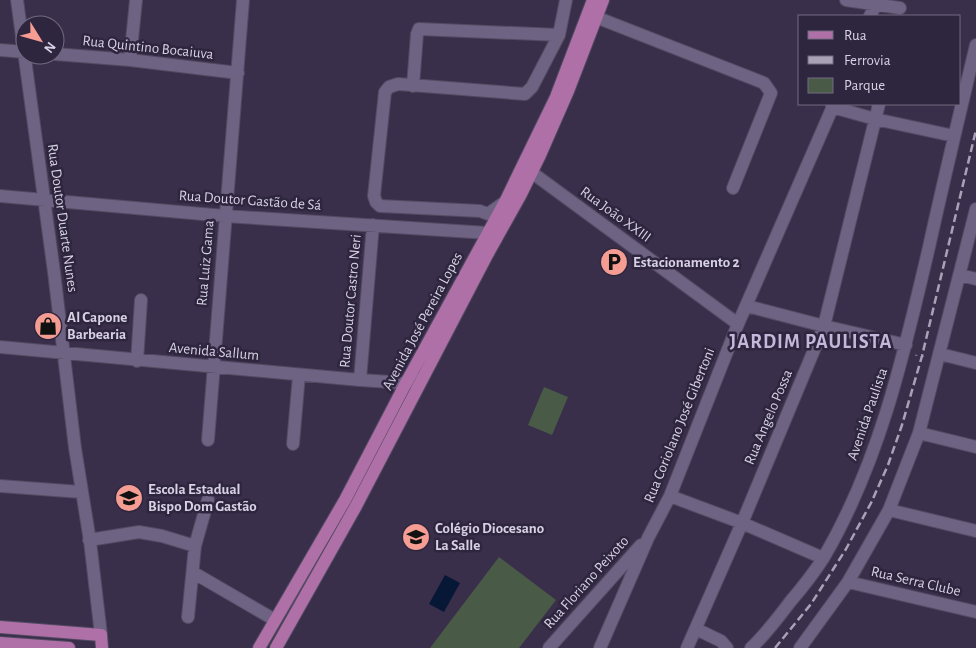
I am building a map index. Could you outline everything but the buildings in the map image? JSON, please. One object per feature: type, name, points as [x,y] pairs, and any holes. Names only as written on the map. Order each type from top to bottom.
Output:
[{"type":"main road","name":"Avenida José Pereira Lopes","points":[[593,0],[593,15]]},
{"type":"main road","name":"Avenida José Pereira Lopes","points":[[276,648],[351,503],[406,383],[492,236],[527,169],[556,97],[593,15],[603,0]]},
{"type":"main road","name":"Avenida José Pereira Lopes","points":[[259,648],[351,503],[425,376],[492,236]]},
{"type":"main road","points":[[0,627],[102,642]]},
{"type":"main road","points":[[0,643],[69,648]]},
{"type":"street","name":"Rua Doutor Duarte Nunes","points":[[17,0],[19,15]]},
{"type":"street","points":[[130,60],[136,0]]},
{"type":"street","name":"Rua Luiz Gama","points":[[208,440],[243,0]]},
{"type":"street","points":[[509,204],[488,214],[480,211],[380,206],[374,196],[385,92],[389,87],[398,84],[525,94],[532,87],[559,35],[566,0]]},
{"type":"street","points":[[846,0],[874,7],[900,8]]},
{"type":"street","points":[[593,15],[764,83],[772,93],[733,188]]},
{"type":"street","points":[[413,86],[419,29],[559,35]]},
{"type":"street","name":"Avenida Paulista","points":[[751,648],[777,620],[823,558],[873,452],[886,416],[905,348],[976,44]]},
{"type":"street","points":[[0,50],[15,51]]},
{"type":"street","name":"Rua Quintino Bocaiuva","points":[[65,55],[130,60],[238,73]]},
{"type":"street","name":"Rua Doutor Duarte Nunes","points":[[26,65],[102,642]]},
{"type":"street","name":"Rua Angelo Possa","points":[[687,648],[742,523],[824,326],[879,105]]},
{"type":"street","points":[[833,106],[876,119],[954,136]]},
{"type":"street","name":"Rua Coriolano José Gibertoni","points":[[600,648],[648,538],[670,496],[738,324],[833,106]]},
{"type":"street","name":"Rua João XXIII","points":[[527,169],[738,324]]},
{"type":"street","name":"Rua Doutor Gastão de Sá","points":[[0,196],[226,216],[373,225],[492,236]]},
{"type":"street","points":[[800,648],[848,582],[889,510],[919,433],[940,357],[976,209]]},
{"type":"street","name":"Rua Doutor Castro Neri","points":[[360,380],[373,225]]},
{"type":"street","points":[[960,275],[976,279]]},
{"type":"street","points":[[137,361],[141,300]]},
{"type":"street","points":[[747,306],[905,348]]},
{"type":"street","name":"Avenida Sallum","points":[[0,347],[360,380],[406,383],[425,376]]},
{"type":"street","points":[[940,357],[976,363]]},
{"type":"street","points":[[293,444],[299,375]]},
{"type":"street","points":[[919,433],[976,447]]},
{"type":"street","points":[[0,486],[81,492]]},
{"type":"street","points":[[670,496],[742,523],[823,558]]},
{"type":"street","points":[[188,618],[194,573],[195,546],[208,500]]},
{"type":"street","points":[[889,510],[976,531]]},
{"type":"street","points":[[89,540],[139,532],[162,536],[195,546]]},
{"type":"street","name":"Rua Floriano Peixoto","points":[[548,648],[648,538]]},
{"type":"street","points":[[194,573],[275,620]]},
{"type":"street","name":"Rua Serra Clube","points":[[848,582],[976,612]]},
{"type":"street","points":[[696,629],[721,641],[727,648]]},
{"type":"path","points":[[905,348],[940,357]]},
{"type":"green space","points":[[544,387],[568,397],[552,435],[528,425]]},
{"type":"green space","points":[[499,557],[556,600],[519,648],[430,648]]},
{"type":"water","points":[[445,575],[460,583],[444,612],[429,604]]},
{"type":"railway","points":[[775,648],[811,604],[846,549],[871,503],[888,465],[922,356],[976,130]]},
{"type":"place","name":"Estacionamento 2","points":[[614,262]]},
{"type":"place","name":"Al Capone Barbearia","points":[[48,326]]},
{"type":"place","name":"Escola Estadual Bispo Dom Gastão","points":[[129,498]]},
{"type":"place","name":"Colégio Diocesano La Salle","points":[[416,537]]},
{"type":"district","name":"JARDIM PAULISTA","points":[[811,341]]}]
